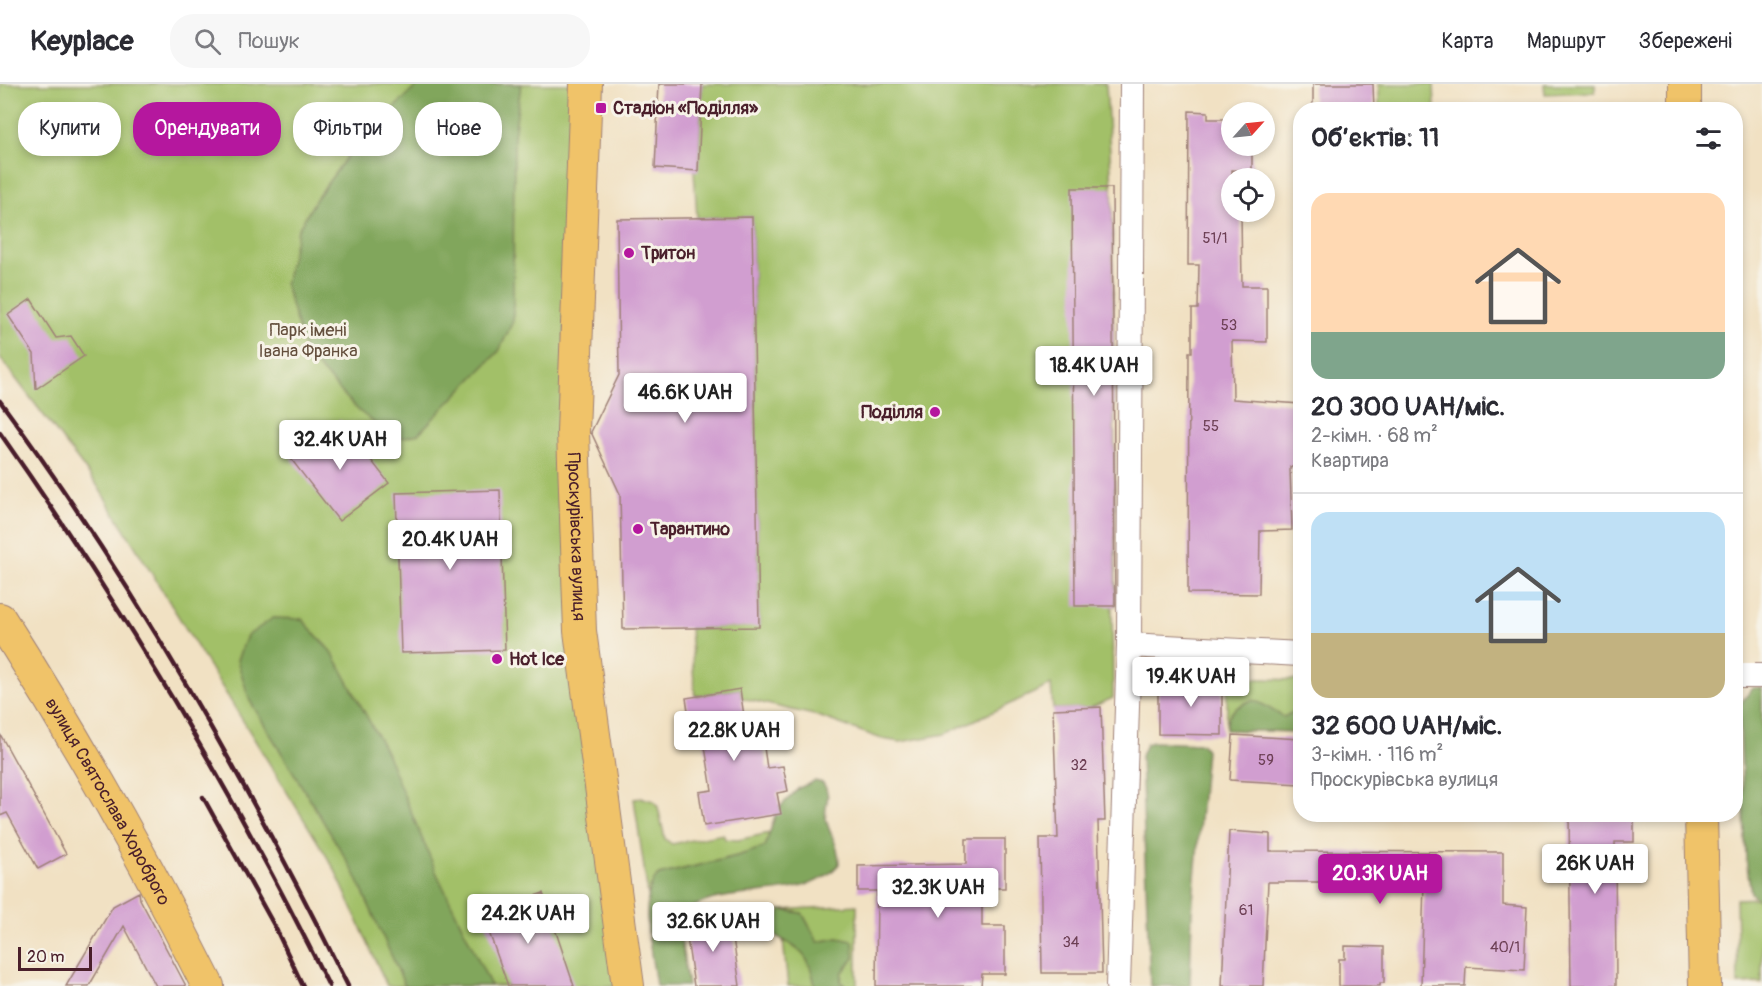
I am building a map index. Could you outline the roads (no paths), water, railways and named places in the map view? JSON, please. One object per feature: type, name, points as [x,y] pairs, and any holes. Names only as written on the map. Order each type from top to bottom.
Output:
[{"type":"main road","name":"Проскурівська вулиця","points":[[586,84],[573,432],[580,631],[628,986]]},
{"type":"main road","points":[[1685,84],[1685,102]]},
{"type":"main road","name":"вулиця Святослава Хороброго","points":[[0,619],[54,703],[123,824],[208,986]]},
{"type":"main road","points":[[1701,822],[1705,986]]},
{"type":"street","points":[[1118,986],[1129,645],[1132,84]]},
{"type":"street","points":[[1129,645],[1293,654]]},
{"type":"street","points":[[1743,676],[1762,676]]},
{"type":"railway","points":[[0,401],[50,470],[97,541],[187,686],[270,834],[348,986]]},
{"type":"railway","points":[[0,433],[134,634],[255,843],[329,986]]},
{"type":"railway","points":[[203,797],[275,927],[303,986]]},
{"type":"place","name":"Стадіон «Поділля»","points":[[601,108]]},
{"type":"place","name":"Тритон","points":[[629,253]]},
{"type":"place","name":"Поділля","points":[[935,412]]},
{"type":"place","name":"Тарантино","points":[[638,529]]},
{"type":"place","name":"Hot Ice","points":[[497,659]]},
{"type":"park label","name":"Парк імені Івана Франка","points":[[308,340]]}]
